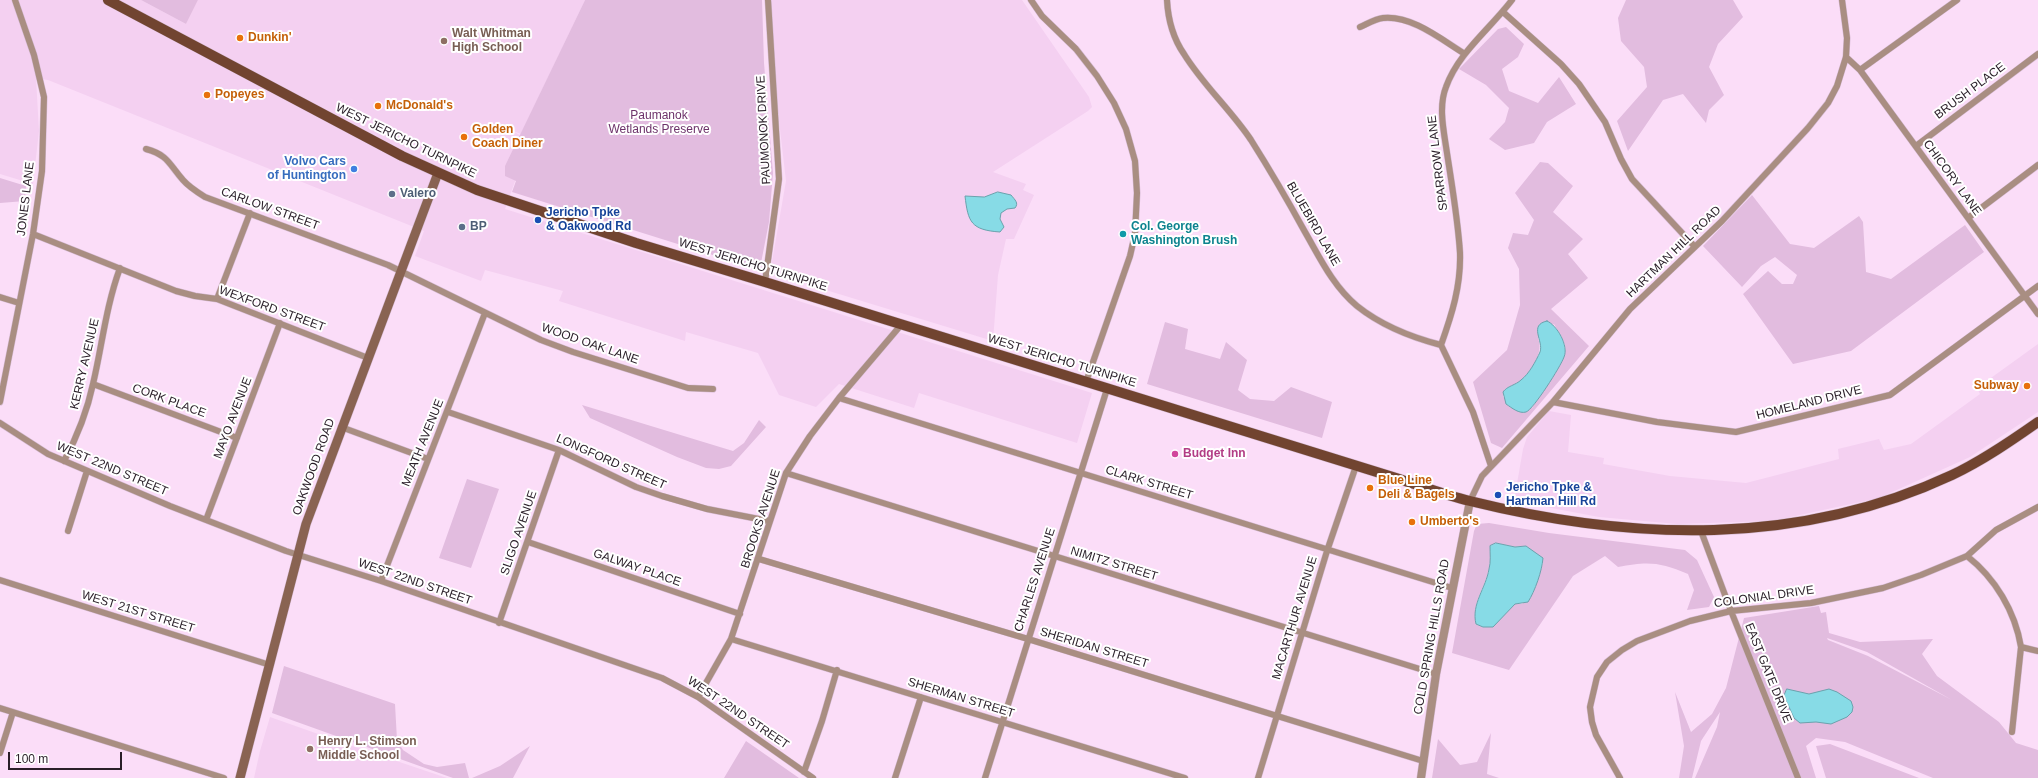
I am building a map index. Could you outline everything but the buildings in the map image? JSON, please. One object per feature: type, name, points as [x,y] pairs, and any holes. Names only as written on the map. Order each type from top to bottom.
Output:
[{"type":"main road","name":"WEST JERICHO TURNPIKE","points":[[108,0],[438,173],[477,190],[579,225],[765,282],[901,326],[1470,501],[1588,523],[1648,529],[1701,531],[1756,529],[1819,519],[1873,506],[1916,491],[1954,474],[1992,452],[2038,422]]},
{"type":"main road","name":"OAKWOOD ROAD","points":[[240,778],[297,555],[310,510],[438,173]]},
{"type":"street","name":"JONES LANE","points":[[0,402],[33,234],[42,170],[44,97],[34,55],[15,0]]},
{"type":"street","name":"PAUMONOK DRIVE","points":[[765,282],[779,179],[768,0]]},
{"type":"street","points":[[1030,0],[1042,16],[1076,49],[1097,76],[1114,103],[1126,129],[1135,160],[1137,193],[1135,234],[1130,256],[1086,382]]},
{"type":"street","name":"BLUEBIRD LANE","points":[[1167,0],[1171,25],[1183,54],[1250,138],[1285,196],[1323,266],[1340,288],[1356,305],[1398,332],[1441,344]]},
{"type":"street","name":"SPARROW LANE","points":[[1441,344],[1458,293],[1460,267],[1457,228],[1443,121],[1445,88],[1452,73],[1465,54],[1512,0]]},
{"type":"street","name":"HARTMAN HILL ROAD","points":[[1470,501],[1482,476],[1552,402],[1630,309],[1695,247],[1745,196],[1808,128],[1828,103],[1837,86],[1846,57],[1847,38],[1842,0]]},
{"type":"street","points":[[1860,70],[1957,0]]},
{"type":"street","points":[[1503,12],[1561,64],[1579,84],[1605,122],[1620,159],[1632,179],[1695,247]]},
{"type":"street","points":[[1360,27],[1382,18],[1401,18],[1418,26],[1465,54]]},
{"type":"street","name":"BRUSH PLACE","points":[[1916,146],[2038,54]]},
{"type":"street","name":"CHICORY LANE","points":[[1846,57],[1860,70],[2038,314]]},
{"type":"street","name":"CARLOW STREET","points":[[146,150],[160,153],[170,161],[183,181],[205,197],[339,246],[400,272]]},
{"type":"street","points":[[1968,218],[2038,165]]},
{"type":"street","points":[[217,299],[250,213]]},
{"type":"street","name":"WEXFORD STREET","points":[[33,234],[176,291],[195,296],[217,299],[368,358]]},
{"type":"street","name":"KERRY AVENUE","points":[[64,461],[81,426],[93,384],[110,299],[120,268]]},
{"type":"street","name":"WOOD OAK LANE","points":[[400,272],[541,340],[572,352],[688,388],[713,389]]},
{"type":"street","name":"HOMELAND DRIVE","points":[[1552,402],[1657,422],[1736,432],[1890,395],[2038,286]]},
{"type":"street","points":[[0,297],[19,303]]},
{"type":"street","name":"MEATH AVENUE","points":[[381,581],[428,459],[448,412],[485,313]]},
{"type":"street","name":"MAYO AVENUE","points":[[206,520],[280,323]]},
{"type":"street","name":"BROOKS AVENUE","points":[[698,697],[731,639],[786,473],[810,436],[839,398],[901,326]]},
{"type":"street","points":[[1441,344],[1473,412],[1491,466]]},
{"type":"street","name":"CORK PLACE","points":[[93,384],[237,438]]},
{"type":"street","name":"CHARLES AVENUE","points":[[986,778],[1107,389]]},
{"type":"street","name":"CLARK STREET","points":[[839,398],[1327,551],[1452,588]]},
{"type":"street","name":"LONGFORD STREET","points":[[448,412],[559,450],[636,487],[662,496],[701,508],[769,522]]},
{"type":"street","name":"WEST 22ND STREET","points":[[0,423],[42,450],[87,472],[206,520],[297,555],[381,581],[662,678],[698,697],[813,778]]},
{"type":"street","points":[[341,427],[428,459]]},
{"type":"street","name":"SLIGO AVENUE","points":[[499,623],[559,450]]},
{"type":"street","name":"MACARTHUR AVENUE","points":[[1258,778],[1327,551],[1356,466]]},
{"type":"street","points":[[68,531],[87,472]]},
{"type":"street","name":"NIMITZ STREET","points":[[786,473],[1436,674]]},
{"type":"street","name":"COLD SPRING HILLS ROAD","points":[[1421,778],[1436,674],[1470,501]]},
{"type":"street","name":"COLONIAL DRIVE","points":[[1620,778],[1602,747],[1592,722],[1590,707],[1597,677],[1607,662],[1637,641],[1690,621],[1731,610],[1811,603],[1860,593],[1921,575],[1967,556],[1996,530],[2038,507]]},
{"type":"street","name":"EAST GATE DRIVE","points":[[1701,531],[1798,778]]},
{"type":"street","name":"GALWAY PLACE","points":[[528,542],[740,614]]},
{"type":"street","points":[[1967,556],[1981,567],[1993,581],[2008,607],[2018,632],[2021,647],[2012,732]]},
{"type":"street","name":"SHERIDAN STREET","points":[[759,558],[1423,761]]},
{"type":"street","name":"WEST 21ST STREET","points":[[0,580],[270,665]]},
{"type":"street","name":"SHERMAN STREET","points":[[731,639],[837,670],[1185,778]]},
{"type":"street","points":[[2021,647],[2038,651]]},
{"type":"street","points":[[804,772],[822,722],[837,670]]},
{"type":"street","points":[[896,778],[921,697]]},
{"type":"street","points":[[0,708],[224,778]]},
{"type":"street","points":[[0,753],[13,712]]},
{"type":"shaded area","points":[[0,0],[141,0],[186,24],[198,0],[585,0],[521,134],[508,129],[530,140],[505,209],[1092,393],[1077,443],[919,393],[914,408],[839,384],[816,407],[779,395],[758,353],[686,332],[685,341],[559,301],[563,291],[485,270],[481,281],[415,256],[424,231],[48,80],[36,78],[39,131],[33,184],[0,174]]},
{"type":"shaded area","points":[[767,0],[1022,0],[1089,97],[1092,107],[1088,111],[993,172],[1026,184],[1023,190],[1034,195],[1014,239],[1006,239],[998,275],[993,341],[770,273],[786,181],[772,61]]},
{"type":"shaded area","points":[[2038,344],[2038,412],[1970,457],[1879,498],[1772,521],[1677,524],[1599,517],[1514,501],[1523,449],[1527,437],[1549,411],[1571,415],[1568,452],[1604,458],[1603,464],[1670,476],[1746,483],[1839,459],[1838,449],[1879,439],[1884,450],[1911,444],[1980,394],[1977,388]]},
{"type":"shaded area","name":"Henry L. Stimson Middle School","points":[[270,717],[355,747],[447,778],[254,778]]},
{"type":"green space","points":[[141,0],[198,0],[186,24]]},
{"type":"green space","name":"Paumanok Wetlands Preserve","points":[[585,0],[762,0],[764,63],[773,173],[769,222],[761,263],[751,267],[512,192],[516,181],[505,176],[505,166]]},
{"type":"green space","points":[[1626,0],[1733,0],[1743,17],[1718,44],[1709,67],[1724,95],[1709,110],[1706,123],[1683,94],[1663,100],[1628,151],[1617,121],[1647,87],[1644,67],[1621,41],[1618,18]]},
{"type":"green space","points":[[1506,27],[1524,44],[1518,57],[1502,69],[1509,91],[1538,103],[1559,77],[1576,104],[1547,122],[1534,143],[1505,150],[1489,139],[1505,122],[1509,108],[1486,85],[1459,69],[1498,29]]},
{"type":"green space","points":[[1540,162],[1548,163],[1573,186],[1553,212],[1583,239],[1568,254],[1588,278],[1551,309],[1589,346],[1502,448],[1491,443],[1473,382],[1507,350],[1520,305],[1519,269],[1508,248],[1513,233],[1528,235],[1534,220],[1515,193]],"holes":[[[1554,324],[1564,343],[1565,352],[1558,369],[1532,408],[1503,397],[1505,389],[1520,381],[1526,376],[1533,366],[1538,355],[1538,338]]]},
{"type":"green space","points":[[0,178],[26,186],[25,201],[0,203]]},
{"type":"green space","points":[[1752,195],[1790,244],[1814,248],[1859,216],[1863,222],[1866,272],[1891,279],[1965,225],[1984,252],[1851,351],[1793,364],[1743,294],[1768,271],[1782,284],[1793,284],[1797,275],[1775,257],[1761,266],[1742,287],[1703,246]]},
{"type":"green space","points":[[1165,322],[1188,329],[1185,349],[1220,359],[1226,342],[1247,360],[1238,390],[1250,399],[1274,401],[1291,387],[1332,402],[1322,438],[1147,384]]},
{"type":"green space","points":[[582,405],[733,451],[744,443],[759,420],[766,427],[731,466],[719,469],[706,468],[677,457],[590,418]]},
{"type":"green space","points":[[467,479],[499,489],[471,568],[439,558]]},
{"type":"green space","points":[[1489,523],[1549,533],[1685,550],[1697,560],[1714,597],[1709,607],[1687,610],[1694,590],[1688,574],[1669,567],[1646,563],[1618,567],[1605,556],[1573,576],[1509,670],[1452,653],[1474,531],[1477,524]],"holes":[[[1496,543],[1515,547],[1526,546],[1543,563],[1533,593],[1522,604],[1515,604],[1490,627],[1483,627],[1476,624],[1475,610],[1490,566],[1490,546]]]},
{"type":"green space","points":[[1819,606],[1821,613],[1826,612],[1829,633],[1860,642],[1933,639],[1922,654],[1937,676],[1999,722],[2016,743],[2038,750],[2038,778],[1933,778],[1845,742],[1816,738],[1806,746],[1816,778],[1695,778],[1717,727],[1720,712],[1701,741],[1692,778],[1679,778],[1684,746],[1675,692],[1691,732],[1712,714],[1726,688],[1744,618]],"holes":[[[1827,638],[1867,652],[1952,700],[1868,656],[1828,640]]]},
{"type":"green space","points":[[284,666],[395,704],[397,740],[403,750],[424,764],[437,767],[465,763],[469,778],[453,778],[272,713]]},
{"type":"green space","points":[[1491,733],[1487,774],[1499,778],[1432,778],[1438,739],[1460,765],[1477,762]]},
{"type":"green space","points":[[746,741],[799,778],[724,778]]},
{"type":"green space","points":[[1830,744],[1919,778],[1826,778],[1816,746]]},
{"type":"green space","points":[[530,746],[513,778],[472,778],[500,766]]},
{"type":"water","points":[[998,192],[1011,195],[1017,203],[1015,208],[1007,209],[1001,213],[1000,219],[1004,227],[1000,232],[977,227],[970,218],[965,196],[984,197]]},
{"type":"water","points":[[1547,321],[1555,327],[1561,336],[1565,347],[1564,357],[1553,378],[1530,409],[1526,412],[1518,411],[1506,404],[1503,392],[1521,380],[1532,367],[1541,348],[1537,330],[1538,326]]},
{"type":"water","points":[[1496,543],[1515,547],[1526,546],[1543,558],[1538,581],[1528,602],[1515,604],[1493,627],[1483,627],[1476,624],[1475,617],[1477,603],[1490,566],[1490,546]]},
{"type":"water","points":[[1787,689],[1809,694],[1829,689],[1851,701],[1853,707],[1852,712],[1847,717],[1831,724],[1816,722],[1800,723],[1794,718],[1784,696]]},
{"type":"place","name":"Dunkin'","points":[[240,38]]},
{"type":"place","name":"Walt Whitman High School","points":[[444,41]]},
{"type":"place","name":"Popeyes","points":[[207,95]]},
{"type":"place","name":"McDonald's","points":[[378,106]]},
{"type":"place","name":"Golden Coach Diner","points":[[464,137]]},
{"type":"place","name":"Volvo Cars of Huntington","points":[[354,169]]},
{"type":"place","name":"Valero","points":[[392,194]]},
{"type":"place","name":"Jericho Tpke & Oakwood Rd","points":[[538,220]]},
{"type":"place","name":"BP","points":[[462,227]]},
{"type":"place","name":"Col. George Washington Brush","points":[[1123,234]]},
{"type":"place","name":"Subway","points":[[2027,386]]},
{"type":"place","name":"Budget Inn","points":[[1175,454]]},
{"type":"place","name":"Blue Line Deli & Bagels","points":[[1370,488]]},
{"type":"place","name":"Jericho Tpke & Hartman Hill Rd","points":[[1498,495]]},
{"type":"place","name":"Umberto's","points":[[1412,522]]},
{"type":"place","name":"Henry L. Stimson Middle School","points":[[310,749]]}]
